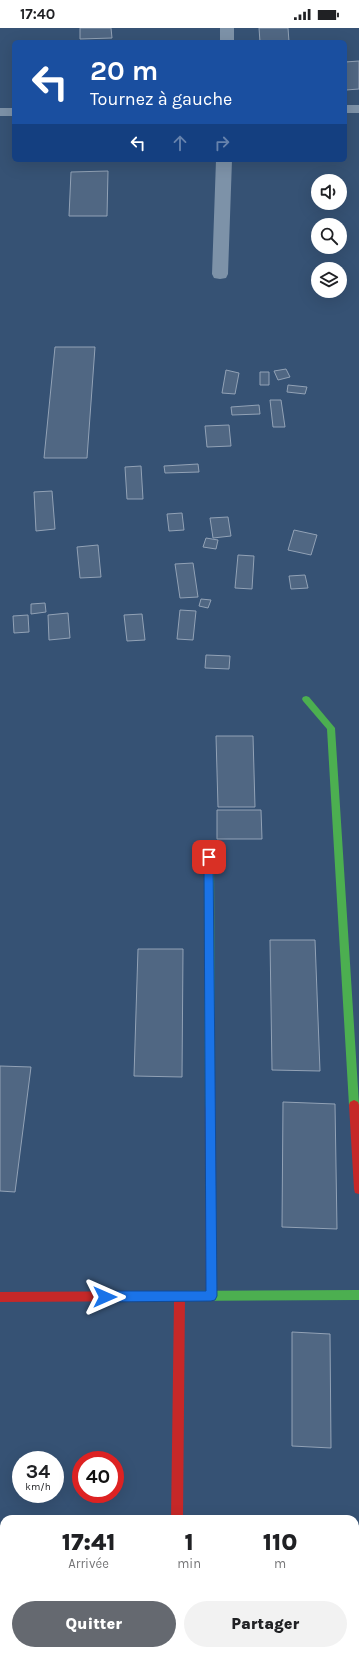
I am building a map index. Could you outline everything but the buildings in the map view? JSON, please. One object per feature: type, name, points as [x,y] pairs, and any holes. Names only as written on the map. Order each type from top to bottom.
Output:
[{"type":"street","points":[[227,40],[228,28]]},
{"type":"street","points":[[347,110],[359,109]]},
{"type":"street","points":[[0,112],[12,112]]},
{"type":"street","points":[[220,274],[224,162]]},
{"type":"street","points":[[306,699],[331,728],[359,1189]]},
{"type":"street","points":[[209,857],[211,1296]]},
{"type":"street","points":[[0,1297],[359,1295]]},
{"type":"street","points":[[177,1515],[180,1296]]},
{"type":"traffic: fast","points":[[306,699],[331,728],[354,1105]]},
{"type":"traffic: fast","points":[[209,857],[210,1108]]},
{"type":"traffic: fast","points":[[173,1296],[359,1295]]},
{"type":"traffic: jam","points":[[354,1105],[359,1189]]},
{"type":"traffic: jam","points":[[210,1108],[211,1296]]},
{"type":"traffic: jam","points":[[0,1297],[173,1296]]},
{"type":"traffic: jam","points":[[177,1515],[180,1296]]},
{"type":"route","points":[[105,1297],[211,1296],[209,857]]}]
